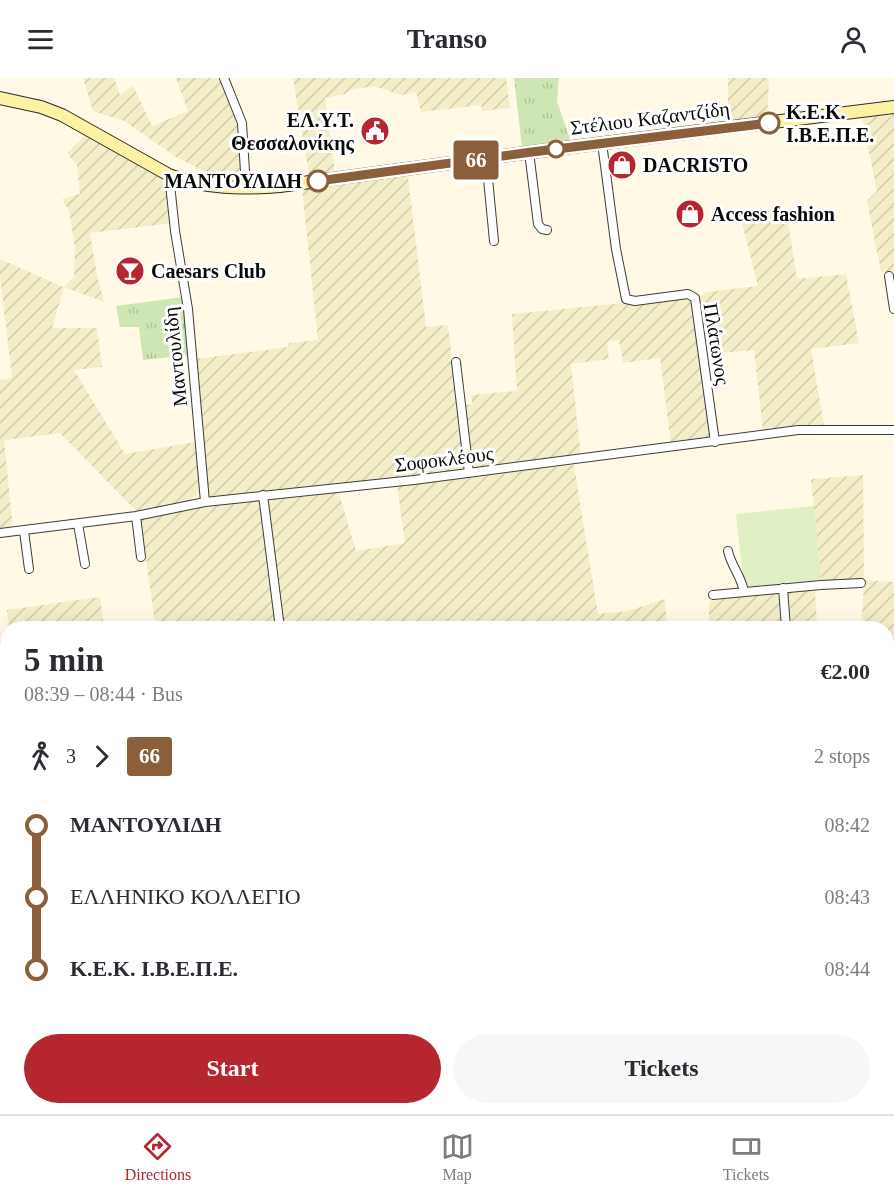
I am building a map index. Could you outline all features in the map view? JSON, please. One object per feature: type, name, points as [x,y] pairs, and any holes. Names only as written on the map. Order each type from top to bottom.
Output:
[{"type":"main road","name":"Στέλιου Καζαντζίδη","points":[[0,98],[41,107],[62,115],[169,175],[203,185],[246,188],[280,186],[529,152],[894,107]]},
{"type":"street","points":[[224,78],[242,123],[246,188]]},
{"type":"street","name":"Πλάτωνος","points":[[602,143],[615,242],[626,299],[635,301],[688,294],[695,298],[715,442]]},
{"type":"street","points":[[529,152],[538,224],[542,229],[547,230]]},
{"type":"street","points":[[486,158],[494,241]]},
{"type":"street","name":"Μαντουλίδη","points":[[169,175],[175,231],[188,309],[205,502]]},
{"type":"street","points":[[889,276],[894,309]]},
{"type":"street","points":[[456,362],[470,473]]},
{"type":"street","name":"Σοφοκλέους","points":[[0,534],[136,516],[205,502],[470,473],[809,430],[894,430]]},
{"type":"street","points":[[263,495],[279,621]]},
{"type":"street","points":[[136,516],[141,557]]},
{"type":"street","points":[[78,524],[85,564]]},
{"type":"street","points":[[24,531],[29,569]]},
{"type":"street","points":[[728,551],[744,592]]},
{"type":"street","points":[[713,595],[861,583]]},
{"type":"street","points":[[783,588],[785,621]]},
{"type":"shaded area","points":[[83,78],[114,78],[120,95],[133,86],[152,126],[188,111],[176,78],[221,78],[238,112],[244,177],[222,176],[203,171],[176,157],[124,121],[93,111]]},
{"type":"shaded area","points":[[293,78],[506,78],[510,108],[482,111],[481,105],[421,112],[416,92],[401,95],[374,86],[350,90],[345,94],[325,98],[334,171],[309,174]]},
{"type":"shaded area","points":[[728,78],[769,78],[767,119],[728,125]]},
{"type":"shaded area","points":[[894,113],[894,275],[893,272],[881,272],[867,201],[877,191],[862,117]]},
{"type":"shaded area","points":[[86,134],[165,176],[173,223],[90,233],[104,302],[64,287],[52,328],[97,328],[102,367],[74,370],[125,454],[196,442],[199,493],[189,501],[137,512],[60,433],[4,440],[13,529],[0,531],[0,380],[12,378],[0,277],[0,259],[63,287],[74,277],[75,248],[69,211],[62,199],[80,194],[77,165],[67,153]]},
{"type":"shaded area","points":[[408,176],[426,327],[448,325],[466,472],[214,498],[207,493],[196,359],[288,347],[289,343],[318,340],[302,188]]},
{"type":"shaded area","points":[[786,211],[797,279],[846,274],[859,343],[811,349],[824,426],[763,431],[754,350],[707,354],[703,311],[699,297],[707,292],[758,286],[740,215]]},
{"type":"shaded area","points":[[691,298],[711,436],[707,440],[671,445],[660,358],[623,363],[619,340],[607,342],[609,359],[571,364],[581,457],[479,469],[473,465],[465,405],[472,404],[471,395],[517,391],[512,314]]},
{"type":"shaded area","points":[[574,465],[598,614],[628,611],[665,599],[667,621],[282,621],[268,498],[338,490],[356,551],[405,543],[397,486]]},
{"type":"shaded area","points":[[863,475],[864,580],[894,582],[894,621],[861,621],[864,581],[821,580],[811,479]]},
{"type":"shaded area","points":[[256,499],[260,502],[276,621],[155,621],[140,518],[174,513],[206,504]]},
{"type":"shaded area","points":[[815,588],[817,621],[790,621],[788,590]]},
{"type":"shaded area","points":[[779,592],[781,621],[709,621],[709,601]]},
{"type":"shaded area","points":[[100,597],[103,621],[8,621],[7,610]]},
{"type":"green space","points":[[514,78],[559,78],[557,101],[571,142],[522,147]]},
{"type":"green space","points":[[183,297],[189,355],[143,360],[139,327],[120,327],[116,306]]},
{"type":"green space","points":[[814,506],[821,580],[744,588],[736,514]]},
{"type":"bus line","name":"66","points":[[318,181],[769,123]]},
{"type":"place","name":"Κ.Ε.Κ. Ι.Β.Ε.Π.Ε.","points":[[769,123]]},
{"type":"place","name":"ΕΛ.Υ.Τ. Θεσσαλονίκης","points":[[375,131]]},
{"type":"place","name":"DACRISTO","points":[[622,165]]},
{"type":"place","name":"ΜΑΝΤΟΥΛΙΔΗ","points":[[318,181]]},
{"type":"place","name":"Access fashion","points":[[690,214]]},
{"type":"place","name":"Caesars Club","points":[[130,271]]}]
